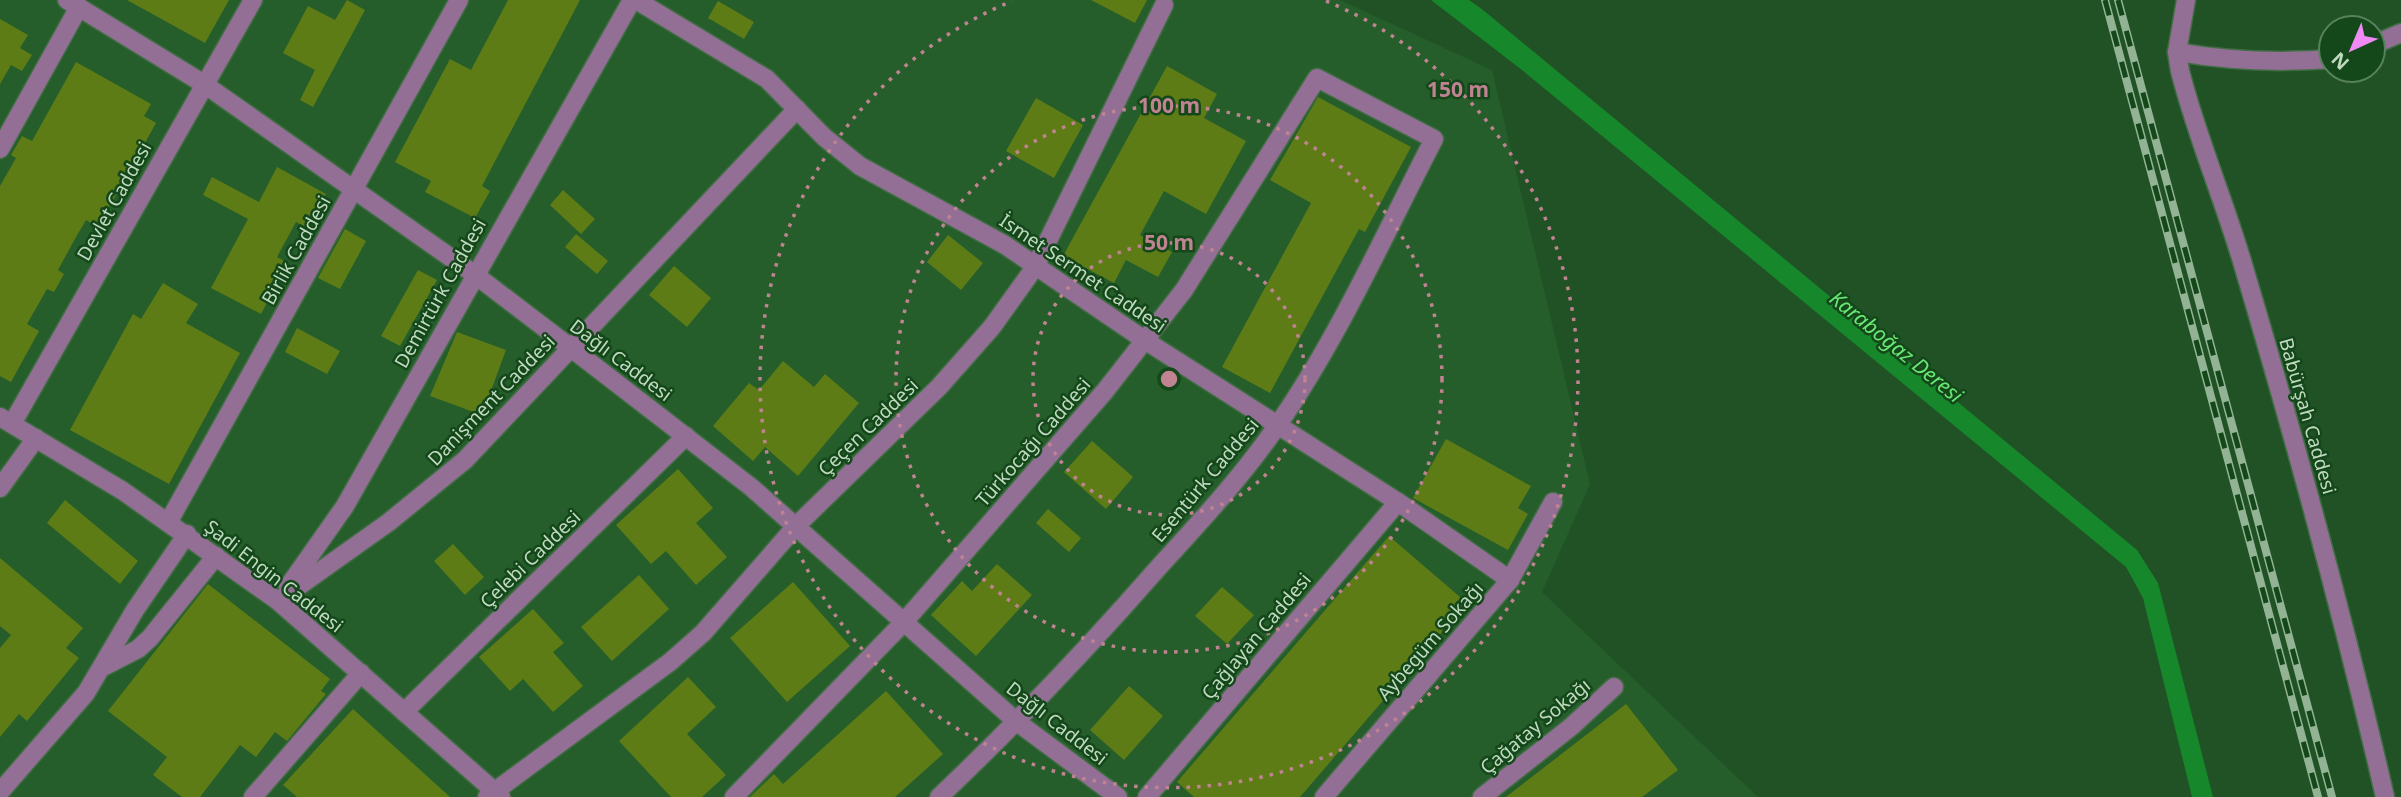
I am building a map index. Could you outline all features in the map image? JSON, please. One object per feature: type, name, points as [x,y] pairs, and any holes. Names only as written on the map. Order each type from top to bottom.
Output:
[{"type":"street","name":"Devlet Caddesi","points":[[6,420],[253,0]]},
{"type":"street","name":"Birlik Caddesi","points":[[169,521],[459,0]]},
{"type":"street","name":"İsmet Sermet Caddesi","points":[[634,0],[767,79],[824,137],[860,166],[922,202],[982,231],[1146,341],[1398,502],[1510,580]]},
{"type":"street","name":"Demirtürk Caddesi","points":[[278,601],[345,506],[474,274],[634,0]]},
{"type":"street","points":[[2186,0],[2177,52],[2275,63],[2317,60]]},
{"type":"street","name":"Dağlı Caddesi","points":[[73,4],[204,84],[474,274],[686,436],[797,525],[1017,722],[1118,797]]},
{"type":"street","points":[[0,149],[73,4]]},
{"type":"street","name":"Çeçen Caddesi","points":[[494,795],[670,662],[703,633],[797,525],[939,387],[992,327],[1035,267],[1164,5]]},
{"type":"street","name":"Babürşah Caddesi","points":[[2177,52],[2188,101],[2236,240],[2275,373],[2352,654],[2385,797]]},
{"type":"street","name":"Esentürk Caddesi","points":[[939,797],[1017,722],[1192,531],[1277,426],[1323,351],[1434,139],[1317,78]]},
{"type":"street","name":"Türkocağı Caddesi","points":[[734,797],[904,622],[1146,341],[1219,239],[1317,78]]},
{"type":"street","name":"Danişment Caddesi","points":[[278,601],[389,522],[466,460],[797,110]]},
{"type":"street","name":"Şadi Engin Caddesi","points":[[6,420],[169,521],[278,601],[494,795]]},
{"type":"street","name":"Çelebi Caddesi","points":[[404,712],[686,436]]},
{"type":"street","points":[[0,488],[36,438]]},
{"type":"street","name":"Çağlayan Caddesi","points":[[1147,797],[1398,502]]},
{"type":"street","name":"Aybegüm Sokağı","points":[[1324,797],[1510,580],[1553,502]]},
{"type":"street","points":[[0,792],[68,715],[105,666],[135,610],[187,534]]},
{"type":"street","points":[[105,666],[138,649],[150,638],[216,556]]},
{"type":"street","points":[[253,797],[361,673]]},
{"type":"street","name":"Çağatay Sokağı","points":[[1482,797],[1572,726],[1614,687]]},
{"type":"shaded area","points":[[0,0],[1340,0],[1492,70],[1590,484],[1542,592],[1758,797],[0,797]]},
{"type":"shaded area","points":[[1431,0],[1469,0],[1483,10],[2137,550],[2158,583],[2213,797],[2192,797],[2143,598],[2126,567],[1522,70]]},
{"type":"building","points":[[127,0],[229,0],[205,43]]},
{"type":"building","points":[[347,0],[365,10],[313,107],[300,100],[315,70],[283,53],[308,6],[335,20]]},
{"type":"building","points":[[508,0],[580,0],[482,186],[490,191],[475,218],[425,192],[431,181],[395,162],[450,59],[471,70]]},
{"type":"building","points":[[1091,0],[1147,0],[1135,23]]},
{"type":"building","points":[[718,1],[754,22],[744,39],[708,18]]},
{"type":"building","points":[[0,19],[28,35],[20,48],[32,55],[22,71],[11,65],[0,84]]},
{"type":"building","points":[[76,62],[151,104],[144,116],[156,123],[98,227],[86,220],[58,270],[64,274],[54,292],[47,289],[27,324],[39,331],[11,382],[0,376],[0,186],[16,158],[11,155],[22,136],[32,141]]},
{"type":"building","points":[[1167,66],[1217,94],[1204,118],[1246,141],[1206,214],[1164,191],[1140,235],[1172,252],[1158,277],[1126,260],[1114,283],[1063,256]]},
{"type":"building","points":[[1318,97],[1411,147],[1365,232],[1359,229],[1270,393],[1222,367],[1311,203],[1270,180]]},
{"type":"building","points":[[1036,98],[1083,125],[1054,178],[1006,151]]},
{"type":"building","points":[[277,167],[326,194],[308,228],[296,222],[277,257],[288,263],[261,314],[211,288],[248,219],[203,195],[212,177],[259,202]]},
{"type":"building","points":[[563,190],[595,219],[581,234],[550,205]]},
{"type":"building","points":[[345,229],[366,241],[340,289],[318,278]]},
{"type":"building","points":[[576,234],[608,261],[597,274],[565,247]]},
{"type":"building","points":[[948,235],[983,263],[961,290],[927,262]]},
{"type":"building","points":[[674,266],[711,298],[687,327],[649,295]]},
{"type":"building","points":[[418,270],[437,280],[400,346],[381,336]]},
{"type":"building","points":[[163,283],[198,304],[186,323],[240,353],[169,484],[70,430],[133,314],[141,319]]},
{"type":"building","points":[[297,328],[340,351],[327,374],[285,352]]},
{"type":"building","points":[[457,332],[506,350],[482,415],[430,396]]},
{"type":"building","points":[[783,361],[814,387],[825,374],[859,403],[798,476],[765,447],[753,461],[713,426],[749,383],[759,390]]},
{"type":"building","points":[[1446,439],[1531,486],[1518,508],[1528,514],[1508,550],[1413,498]]},
{"type":"building","points":[[1092,441],[1133,477],[1106,509],[1064,472]]},
{"type":"building","points":[[678,469],[713,508],[696,523],[727,557],[696,585],[666,551],[651,564],[616,525]]},
{"type":"building","points":[[65,500],[138,561],[120,584],[47,523]]},
{"type":"building","points":[[1048,509],[1081,538],[1069,552],[1036,523]]},
{"type":"building","points":[[1389,536],[1467,603],[1300,797],[1194,797],[1177,782]]},
{"type":"building","points":[[453,544],[484,577],[465,595],[434,561]]},
{"type":"building","points":[[0,558],[83,628],[66,648],[79,658],[27,721],[19,714],[0,737],[0,648],[11,635],[0,626]]},
{"type":"building","points":[[997,564],[1032,595],[976,656],[931,615],[962,581],[972,591]]},
{"type":"building","points":[[639,575],[669,609],[612,661],[581,627]]},
{"type":"building","points":[[793,582],[850,646],[787,702],[730,638]]},
{"type":"building","points":[[208,584],[330,679],[321,691],[326,694],[287,741],[275,732],[256,757],[240,745],[200,797],[182,797],[153,775],[167,757],[108,711]]},
{"type":"building","points":[[1222,587],[1254,615],[1227,644],[1195,616]]},
{"type":"building","points":[[533,609],[564,643],[553,652],[583,686],[553,712],[523,679],[510,691],[479,657]]},
{"type":"building","points":[[688,677],[716,707],[687,734],[726,775],[702,797],[671,797],[619,741]]},
{"type":"building","points":[[1129,686],[1163,716],[1124,760],[1090,730]]},
{"type":"building","points":[[886,691],[943,754],[895,797],[750,797],[774,774],[783,784]]},
{"type":"building","points":[[1626,704],[1678,770],[1642,797],[1506,797]]},
{"type":"building","points":[[353,709],[450,797],[297,797],[283,785]]},
{"type":"railway","points":[[2105,0],[2318,797]]},
{"type":"railway","points":[[2118,0],[2332,797]]},
{"type":"water label","name":"Karaboğaz Deresi","points":[[1896,347]]}]
